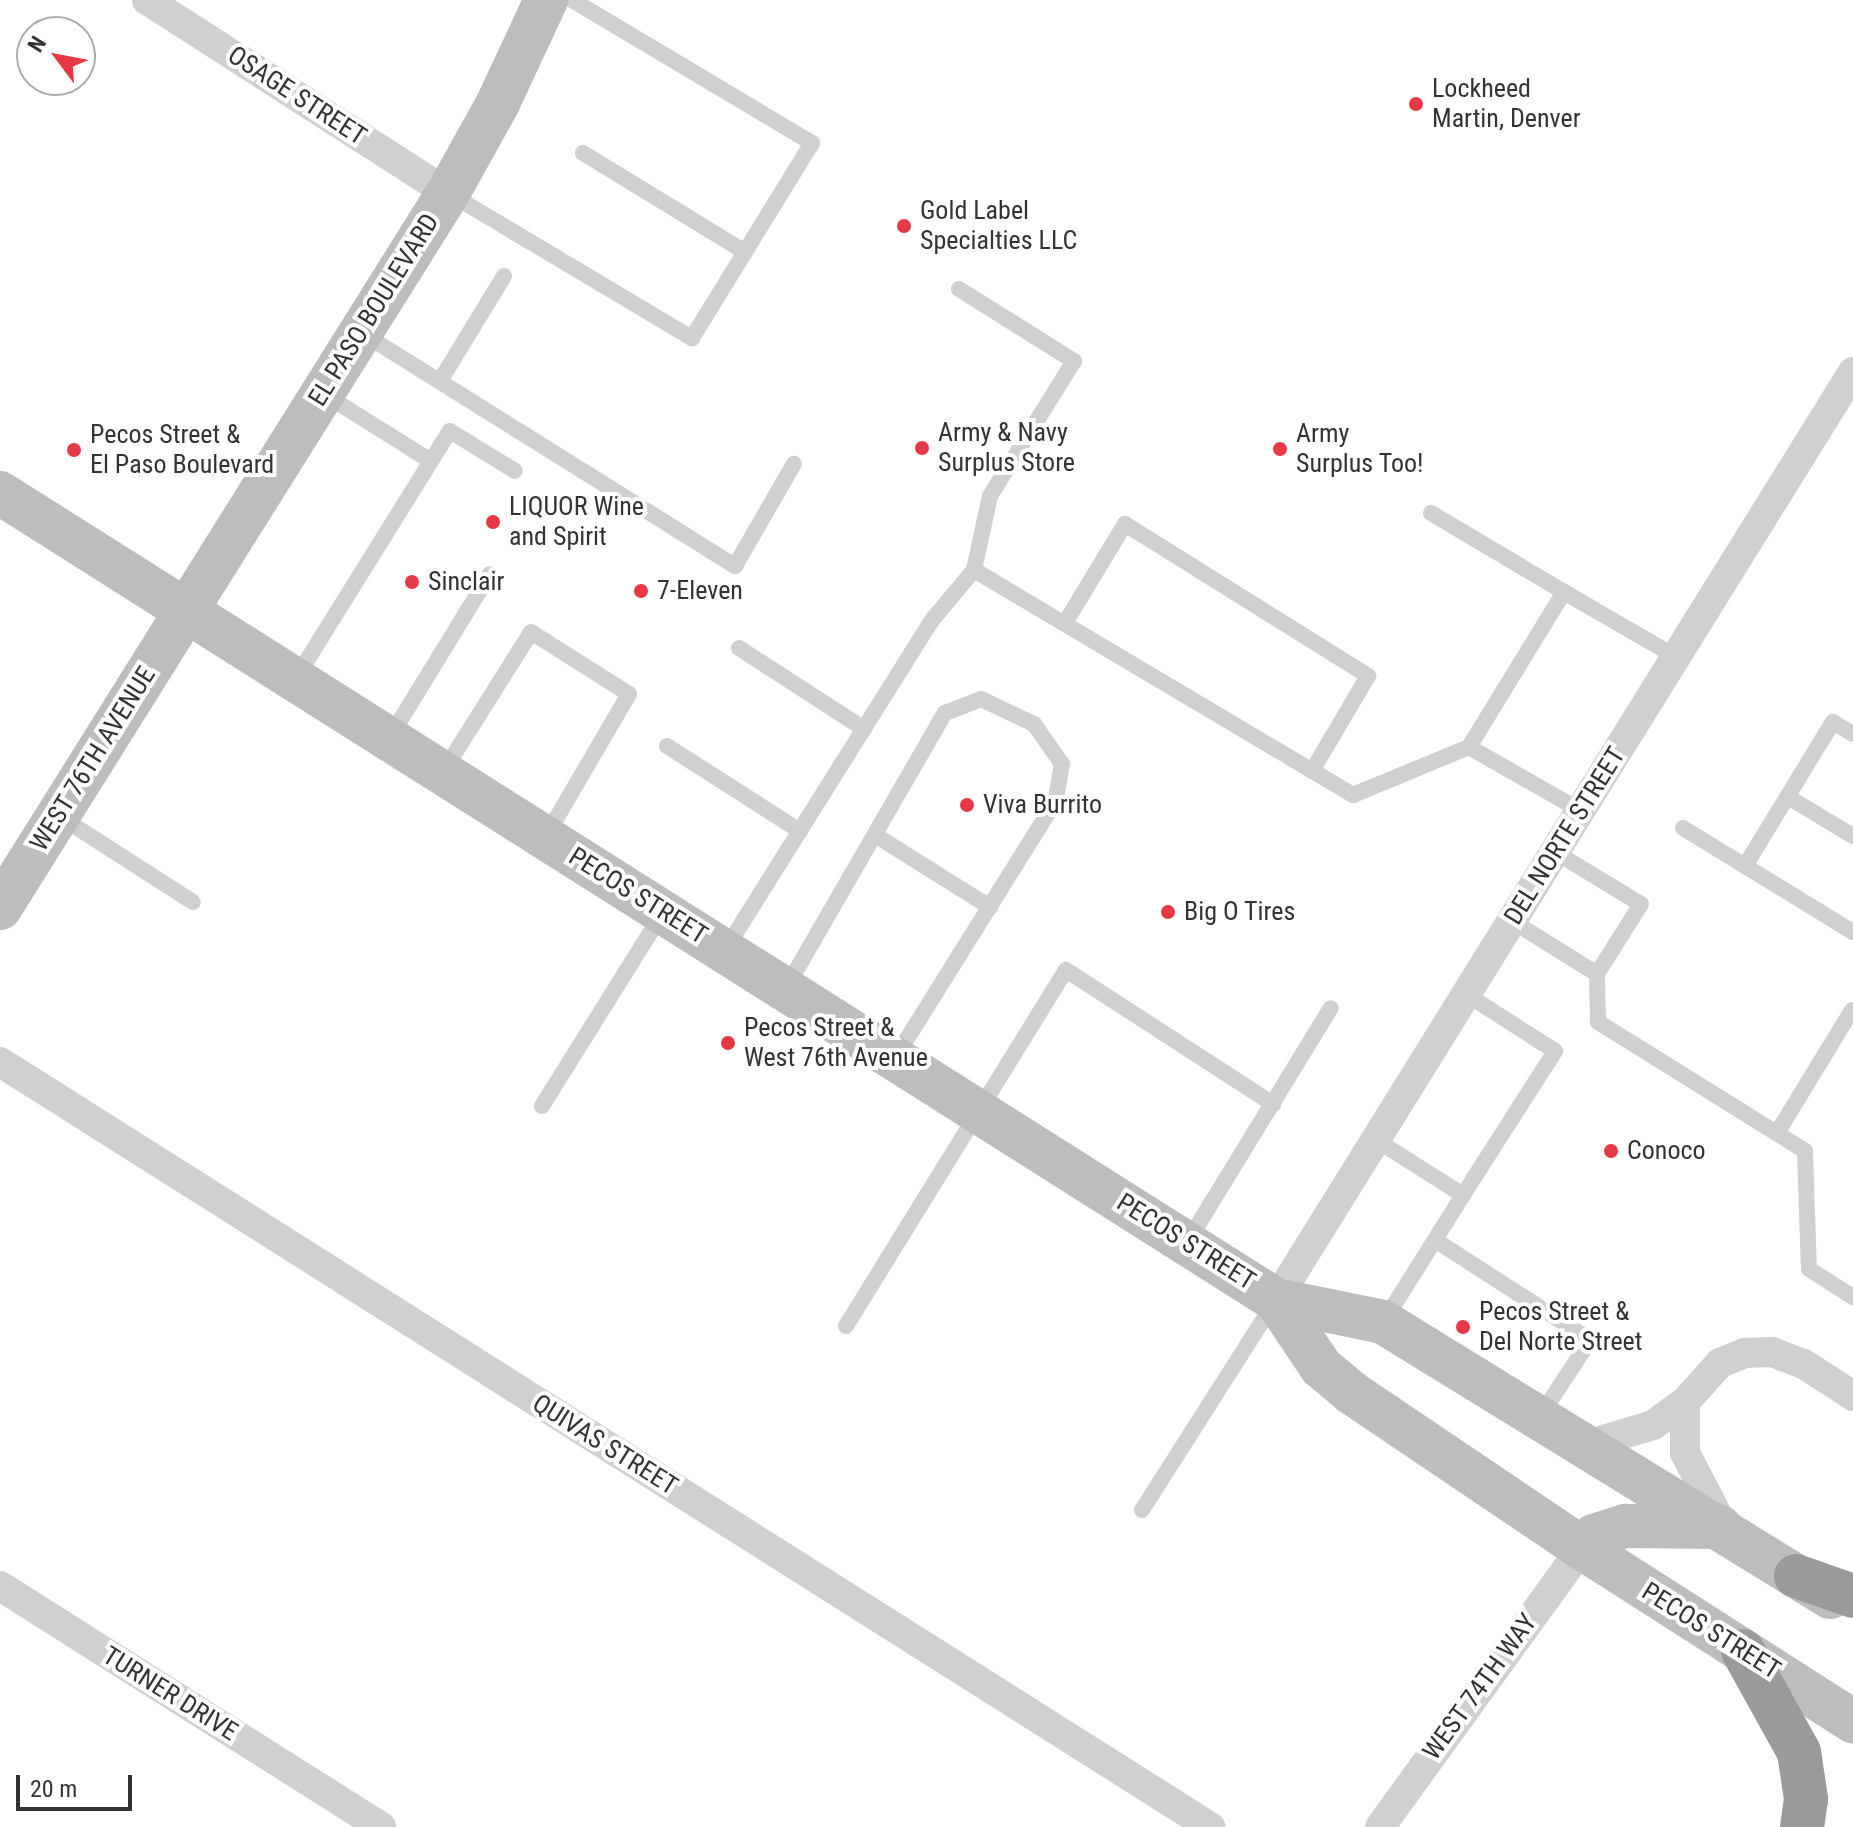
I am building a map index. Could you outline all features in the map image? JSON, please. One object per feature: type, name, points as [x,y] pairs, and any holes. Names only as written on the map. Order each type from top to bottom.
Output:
[{"type":"highway","points":[[1796,1576],[1853,1596]]},
{"type":"highway","points":[[1743,1651],[1799,1752],[1806,1799],[1802,1827]]},
{"type":"main road","name":"EL PASO BOULEVARD","points":[[186,611],[448,193],[498,103],[546,0]]},
{"type":"main road","name":"PECOS STREET","points":[[0,493],[1276,1300],[1383,1322],[1723,1528],[1853,1612]]},
{"type":"main road","name":"WEST 76TH AVENUE","points":[[0,908],[186,611]]},
{"type":"main road","name":"PECOS STREET","points":[[1276,1300],[1321,1367],[1352,1393],[1582,1548],[1853,1721]]},
{"type":"main road","points":[[1582,1548],[1608,1529],[1625,1526],[1723,1528]]},
{"type":"street","name":"OSAGE STREET","points":[[147,0],[448,193]]},
{"type":"street","name":"DEL NORTE STREET","points":[[1276,1300],[1853,372]]},
{"type":"street","name":"QUIVAS STREET","points":[[0,1062],[1210,1827]]},
{"type":"street","points":[[1586,1445],[1644,1429],[1685,1402],[1720,1363],[1758,1352],[1804,1364],[1853,1396]]},
{"type":"street","points":[[1685,1402],[1685,1453],[1703,1495],[1723,1528]]},
{"type":"street","name":"WEST 74TH WAY","points":[[1380,1827],[1582,1548]]},
{"type":"street","name":"TURNER DRIVE","points":[[0,1586],[381,1827]]},
{"type":"lane","points":[[448,193],[692,338],[812,143],[572,0]]},
{"type":"lane","points":[[583,153],[745,252]]},
{"type":"lane","points":[[440,381],[504,276]]},
{"type":"lane","points":[[725,951],[933,619],[974,570],[990,496],[1074,361],[959,289]]},
{"type":"lane","points":[[361,332],[735,566],[794,464]]},
{"type":"lane","points":[[323,393],[431,461]]},
{"type":"lane","points":[[295,679],[450,431],[515,471]]},
{"type":"lane","points":[[1431,513],[1676,657]]},
{"type":"lane","points":[[1065,623],[1125,524],[1368,676],[1312,771]]},
{"type":"lane","points":[[974,570],[1353,795],[1469,747],[1564,592]]},
{"type":"lane","points":[[389,739],[490,574]]},
{"type":"lane","points":[[443,773],[531,632],[629,694],[546,838]]},
{"type":"lane","points":[[739,648],[864,729]]},
{"type":"lane","points":[[785,989],[945,713],[981,699],[1034,724],[1062,764],[1055,802],[895,1058]]},
{"type":"lane","points":[[1745,866],[1833,722],[1853,734]]},
{"type":"lane","points":[[667,746],[800,831]]},
{"type":"lane","points":[[1469,747],[1581,811]]},
{"type":"lane","points":[[1788,797],[1853,836]]},
{"type":"lane","points":[[58,816],[193,902]]},
{"type":"lane","points":[[1683,828],[1853,932]]},
{"type":"lane","points":[[875,835],[990,907]]},
{"type":"lane","points":[[1555,852],[1641,904],[1597,974],[1598,1022],[1805,1151],[1809,1269],[1853,1297]]},
{"type":"lane","points":[[542,1106],[663,912]]},
{"type":"lane","points":[[1512,921],[1597,974]]},
{"type":"lane","points":[[846,1326],[1066,970],[1273,1104]]},
{"type":"lane","points":[[1383,1322],[1555,1051],[1466,994]]},
{"type":"lane","points":[[1187,1243],[1331,1008]]},
{"type":"lane","points":[[1777,1133],[1852,1010]]},
{"type":"lane","points":[[1376,1140],[1463,1195]]},
{"type":"lane","points":[[1435,1240],[1590,1340],[1540,1417]]},
{"type":"lane","points":[[1142,1510],[1276,1300]]},
{"type":"place","name":"Lockheed Martin, Denver","points":[[1416,104]]},
{"type":"place","name":"Gold Label Specialties LLC","points":[[904,226]]},
{"type":"place","name":"Army & Navy Surplus Store","points":[[922,448]]},
{"type":"place","name":"Army Surplus Too!","points":[[1280,449]]},
{"type":"place","name":"Pecos Street & El Paso Boulevard","points":[[74,450]]},
{"type":"place","name":"LIQUOR Wine and Spirit","points":[[493,522]]},
{"type":"place","name":"Sinclair","points":[[412,582]]},
{"type":"place","name":"7-Eleven","points":[[641,591]]},
{"type":"place","name":"Viva Burrito","points":[[967,805]]},
{"type":"place","name":"Big O Tires","points":[[1168,912]]},
{"type":"place","name":"Pecos Street & West 76th Avenue","points":[[728,1043]]},
{"type":"place","name":"Conoco","points":[[1611,1151]]},
{"type":"place","name":"Pecos Street & Del Norte Street","points":[[1463,1327]]}]
